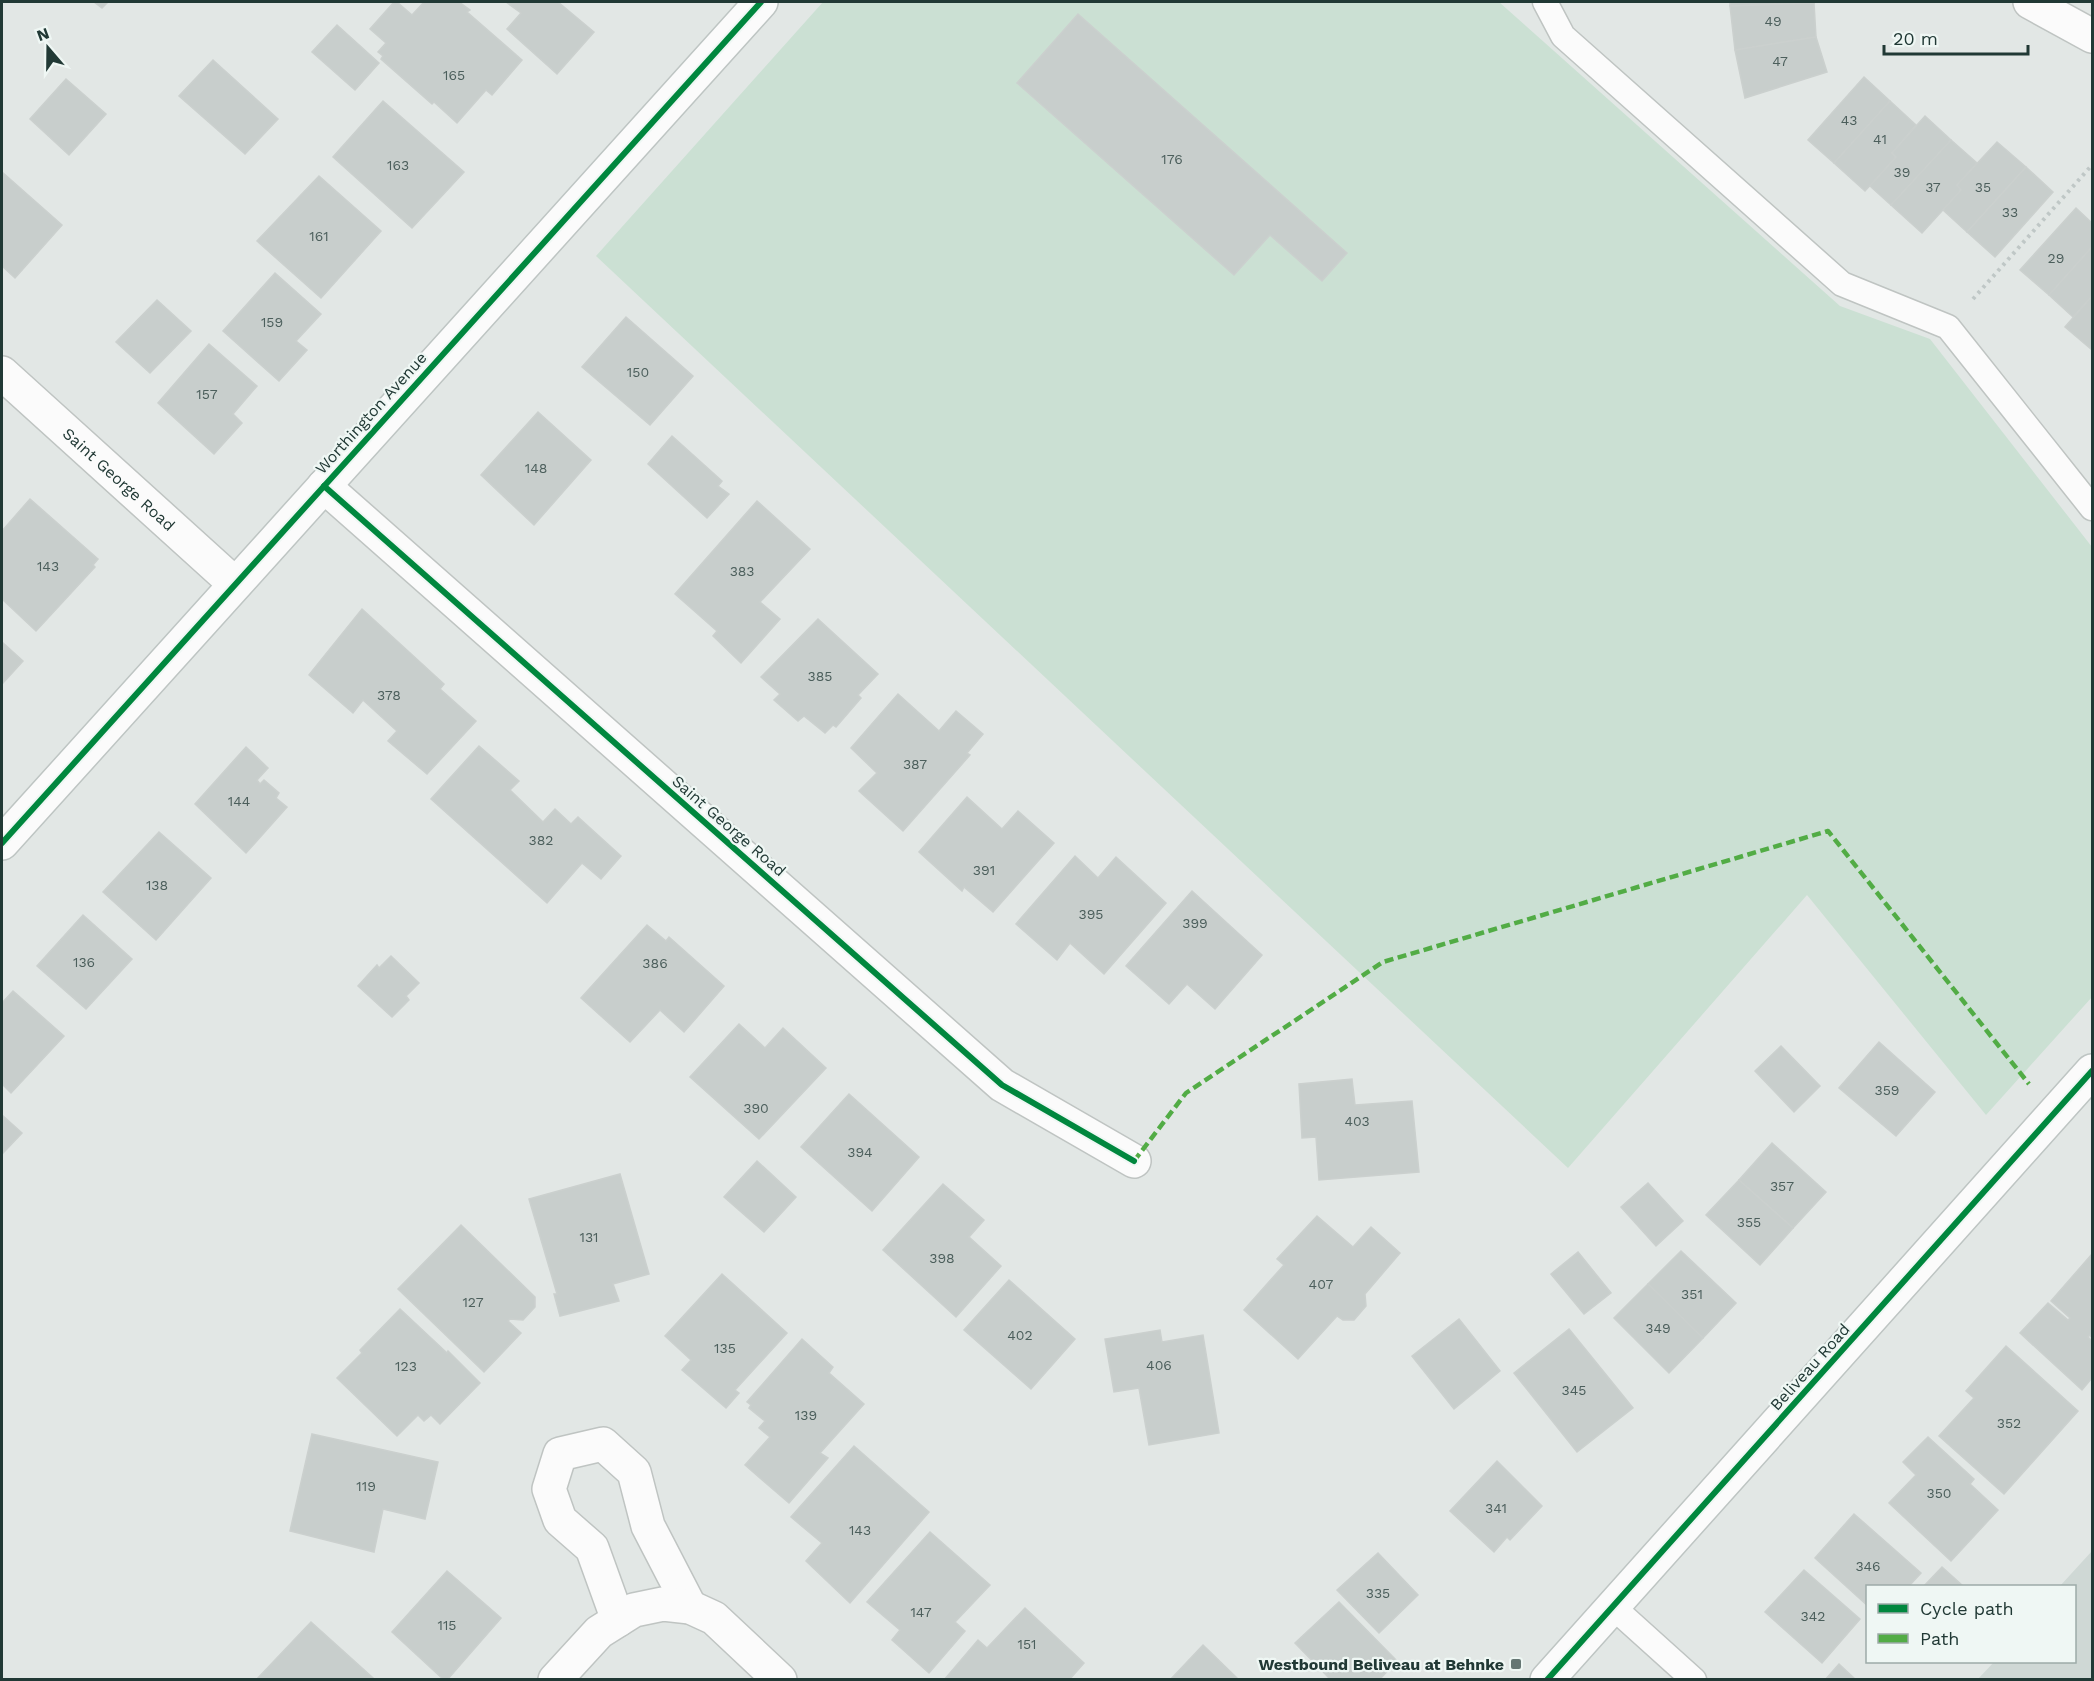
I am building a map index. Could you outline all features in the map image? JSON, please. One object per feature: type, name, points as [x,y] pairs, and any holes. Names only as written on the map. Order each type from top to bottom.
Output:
[{"type":"street","name":"Worthington Avenue","points":[[2,843],[761,2]]},
{"type":"street","points":[[2030,2],[2092,36]]},
{"type":"street","name":"Saint George Road","points":[[2,373],[235,584]]},
{"type":"street","name":"Saint George Road","points":[[324,486],[1002,1085],[1134,1161]]},
{"type":"street","name":"Beliveau Road","points":[[1547,1680],[2092,1071]]},
{"type":"street","points":[[618,1620],[592,1548],[560,1520],[549,1489],[560,1454],[603,1444],[634,1472],[648,1526],[690,1607]]},
{"type":"street","points":[[555,1680],[599,1632],[634,1610],[663,1604],[690,1607],[714,1618],[780,1680]]},
{"type":"lane","points":[[1545,2],[1563,36],[1842,284],[1948,327],[2092,508]]},
{"type":"lane","points":[[1613,1607],[1694,1680]]},
{"type":"path","points":[[1948,327],[2092,165]]},
{"type":"shaded area","points":[[2092,1551],[2092,1679],[1978,1679],[1993,1663],[2076,1663],[2076,1585],[2061,1585]]},
{"type":"green space","points":[[823,2],[1499,2],[1840,306],[1930,339],[2092,547],[2092,997],[1986,1115],[1807,895],[1568,1168],[596,256]]},
{"type":"building","points":[[94,2],[108,2],[102,8]]},
{"type":"building","points":[[394,2],[412,15],[424,2],[459,2],[470,10],[467,12],[522,60],[492,95],[486,90],[457,123],[381,59],[383,56],[378,52],[386,43],[370,29]]},
{"type":"building","points":[[506,2],[558,2],[594,32],[557,74],[507,29],[521,13]]},
{"type":"building","points":[[1730,2],[1814,2],[1814,3],[1730,6]]},
{"type":"building","points":[[1814,3],[1816,37],[1735,50],[1730,6]]},
{"type":"building","points":[[1078,14],[1347,253],[1322,281],[1270,235],[1234,275],[1017,83]]},
{"type":"building","points":[[337,25],[379,63],[355,90],[312,52]]},
{"type":"building","points":[[1816,37],[1827,72],[1745,98],[1735,50]]},
{"type":"building","points":[[213,60],[278,119],[245,154],[179,96]]},
{"type":"building","points":[[1864,77],[1890,101],[1834,163],[1808,140]]},
{"type":"building","points":[[66,79],[106,114],[69,155],[30,119]]},
{"type":"building","points":[[383,101],[464,172],[412,228],[333,157]]},
{"type":"building","points":[[1890,101],[1916,125],[1892,153],[1896,157],[1865,191],[1834,163]]},
{"type":"building","points":[[1925,116],[1951,140],[1891,205],[1870,186],[1896,157],[1892,153]]},
{"type":"building","points":[[1951,140],[1977,163],[1957,185],[1961,190],[1922,233],[1891,205]]},
{"type":"building","points":[[1997,142],[2026,167],[1967,232],[1943,210],[1961,190],[1957,185]]},
{"type":"building","points":[[2026,167],[2053,192],[1995,257],[1967,232]]},
{"type":"building","points":[[2,172],[62,225],[15,278],[2,266]]},
{"type":"building","points":[[319,176],[381,231],[321,298],[257,241]]},
{"type":"building","points":[[2076,208],[2092,223],[2092,247],[2049,295],[2020,270]]},
{"type":"building","points":[[2092,247],[2092,296],[2073,317],[2049,295]]},
{"type":"building","points":[[275,273],[321,314],[296,341],[307,350],[279,381],[223,331]]},
{"type":"building","points":[[2092,296],[2092,350],[2065,327]]},
{"type":"building","points":[[157,300],[191,331],[150,373],[116,342]]},
{"type":"building","points":[[626,317],[693,376],[650,425],[582,367]]},
{"type":"building","points":[[209,344],[257,386],[233,414],[242,423],[214,454],[158,403]]},
{"type":"building","points":[[538,412],[591,460],[534,525],[481,475]]},
{"type":"building","points":[[672,436],[722,481],[718,486],[729,494],[707,518],[648,464]]},
{"type":"building","points":[[30,499],[98,559],[93,565],[95,567],[36,631],[2,599],[2,531]]},
{"type":"building","points":[[757,501],[810,549],[760,602],[780,619],[741,663],[713,636],[717,631],[675,594]]},
{"type":"building","points":[[362,609],[444,684],[440,689],[476,721],[427,774],[388,741],[397,731],[363,700],[353,713],[309,675]]},
{"type":"building","points":[[818,619],[878,674],[858,695],[861,698],[836,727],[833,725],[825,733],[804,716],[798,721],[774,700],[780,694],[761,677]]},
{"type":"building","points":[[2,642],[23,661],[2,684]]},
{"type":"building","points":[[898,694],[939,731],[956,711],[983,734],[967,753],[970,755],[903,831],[859,791],[877,773],[851,748]]},
{"type":"building","points":[[479,746],[519,781],[510,790],[543,822],[555,809],[571,824],[578,817],[621,856],[601,879],[582,863],[547,903],[431,799]]},
{"type":"building","points":[[246,747],[268,768],[257,780],[260,784],[264,780],[279,793],[276,798],[287,807],[246,853],[195,804]]},
{"type":"building","points":[[967,797],[1002,829],[1018,811],[1054,843],[993,912],[964,887],[962,891],[919,852]]},
{"type":"building","points":[[159,832],[211,878],[156,940],[103,892]]},
{"type":"building","points":[[1075,856],[1098,878],[1116,857],[1166,903],[1104,974],[1070,943],[1057,960],[1016,924]]},
{"type":"building","points":[[1192,891],[1262,955],[1215,1009],[1187,984],[1169,1004],[1126,966]]},
{"type":"building","points":[[83,915],[132,959],[86,1009],[37,966]]},
{"type":"building","points":[[647,925],[666,941],[669,937],[724,986],[684,1032],[660,1010],[630,1042],[581,998]]},
{"type":"building","points":[[391,956],[419,983],[406,996],[409,1000],[392,1017],[358,986],[377,965],[379,968]]},
{"type":"building","points":[[13,991],[64,1036],[11,1093],[2,1084],[2,1003]]},
{"type":"building","points":[[739,1024],[765,1048],[783,1028],[826,1068],[759,1139],[690,1077]]},
{"type":"building","points":[[1879,1042],[1935,1092],[1896,1136],[1839,1088]]},
{"type":"building","points":[[1781,1046],[1820,1086],[1794,1112],[1755,1071]]},
{"type":"building","points":[[1352,1079],[1355,1105],[1412,1101],[1419,1172],[1319,1180],[1316,1137],[1302,1138],[1299,1084]]},
{"type":"building","points":[[849,1094],[919,1157],[872,1211],[801,1147]]},
{"type":"building","points":[[2,1115],[22,1133],[2,1154]]},
{"type":"building","points":[[1772,1143],[1826,1192],[1793,1228],[1739,1180]]},
{"type":"building","points":[[757,1161],[796,1197],[764,1232],[724,1197]]},
{"type":"building","points":[[620,1174],[649,1274],[613,1284],[619,1301],[560,1316],[554,1294],[557,1294],[529,1199]]},
{"type":"building","points":[[1739,1180],[1793,1228],[1760,1265],[1706,1215]]},
{"type":"building","points":[[1648,1183],[1683,1221],[1656,1246],[1621,1207]]},
{"type":"building","points":[[943,1184],[984,1220],[969,1237],[1001,1266],[956,1317],[883,1250]]},
{"type":"building","points":[[1317,1216],[1353,1247],[1371,1227],[1400,1253],[1365,1294],[1366,1306],[1354,1320],[1343,1320],[1337,1316],[1298,1359],[1244,1310],[1284,1265],[1277,1259]]},
{"type":"building","points":[[461,1225],[535,1297],[535,1307],[523,1320],[510,1319],[508,1321],[521,1333],[484,1372],[398,1289]]},
{"type":"building","points":[[1681,1251],[1736,1303],[1703,1338],[1648,1284]]},
{"type":"building","points":[[1578,1252],[1611,1293],[1584,1314],[1551,1274]]},
{"type":"building","points":[[2092,1254],[2092,1338],[2090,1335],[2088,1337],[2092,1341],[2092,1378],[2082,1390],[2020,1333],[2048,1303],[2068,1320],[2070,1318],[2051,1301]]},
{"type":"building","points":[[722,1274],[787,1333],[735,1390],[739,1393],[726,1408],[682,1370],[691,1360],[665,1336]]},
{"type":"building","points":[[1009,1280],[1075,1339],[1031,1389],[964,1330]]},
{"type":"building","points":[[1648,1284],[1703,1338],[1669,1373],[1614,1318]]},
{"type":"building","points":[[400,1309],[480,1383],[440,1424],[431,1415],[424,1421],[418,1415],[397,1436],[337,1378],[362,1353],[360,1350]]},
{"type":"building","points":[[1459,1319],[1500,1371],[1454,1409],[1412,1356]]},
{"type":"building","points":[[1569,1329],[1633,1408],[1577,1452],[1514,1373]]},
{"type":"building","points":[[1160,1330],[1162,1342],[1203,1335],[1219,1433],[1149,1445],[1139,1388],[1114,1392],[1105,1339]]},
{"type":"building","points":[[802,1339],[833,1367],[829,1373],[864,1404],[820,1453],[828,1458],[789,1503],[745,1465],[770,1437],[759,1428],[765,1421],[749,1408],[751,1405],[747,1402]]},
{"type":"building","points":[[2006,1346],[2078,1411],[2004,1494],[1939,1436],[1974,1398],[1966,1391]]},
{"type":"building","points":[[312,1434],[438,1462],[425,1519],[383,1509],[374,1552],[290,1531]]},
{"type":"building","points":[[1928,1437],[1974,1479],[1970,1484],[1998,1510],[1951,1561],[1889,1503],[1916,1475],[1903,1462]]},
{"type":"building","points":[[854,1446],[929,1512],[850,1603],[806,1561],[822,1543],[791,1517]]},
{"type":"building","points":[[1497,1461],[1542,1506],[1510,1540],[1507,1537],[1494,1552],[1450,1511]]},
{"type":"building","points":[[1854,1514],[1921,1573],[1910,1585],[1866,1585],[1866,1604],[1815,1558]]},
{"type":"building","points":[[930,1532],[990,1585],[955,1622],[965,1631],[929,1673],[892,1640],[900,1630],[867,1602]]},
{"type":"building","points":[[1378,1553],[1418,1595],[1379,1633],[1337,1590]]},
{"type":"building","points":[[1942,1567],[1962,1585],[1925,1585]]},
{"type":"building","points":[[1804,1570],[1860,1619],[1822,1663],[1765,1612]]},
{"type":"building","points":[[447,1571],[501,1618],[447,1680],[444,1680],[392,1632]]},
{"type":"building","points":[[1339,1602],[1397,1661],[1379,1680],[1331,1680],[1295,1643]]},
{"type":"building","points":[[1025,1608],[1084,1663],[1069,1680],[944,1680],[978,1640],[987,1648]]},
{"type":"building","points":[[311,1622],[373,1678],[372,1680],[256,1680]]},
{"type":"building","points":[[1203,1645],[1239,1680],[1170,1680]]},
{"type":"building","points":[[1839,1664],[1856,1680],[1825,1680]]},
{"type":"marked path","points":[[1134,1161],[1186,1093],[1383,962],[1828,831],[2029,1084]]},
{"type":"cycle path","points":[[2,843],[761,2]]},
{"type":"cycle path","points":[[324,486],[1002,1085],[1134,1161]]},
{"type":"cycle path","points":[[1547,1680],[2092,1071]]},
{"type":"place","name":"Westbound Beliveau at Behnke","points":[[1516,1664]]}]
